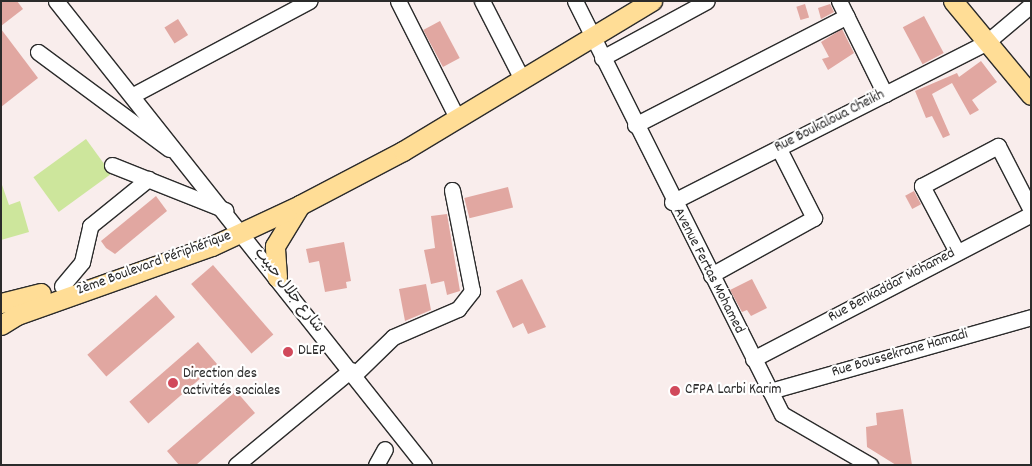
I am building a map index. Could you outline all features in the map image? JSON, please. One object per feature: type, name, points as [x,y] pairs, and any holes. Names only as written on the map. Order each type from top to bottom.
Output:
[{"type":"main road","points":[[242,231],[300,205],[457,118],[652,1]]},
{"type":"main road","points":[[953,1],[1031,95]]},
{"type":"main road","points":[[277,277],[275,246],[300,205]]},
{"type":"main road","name":"2ème Boulevard Périphérique","points":[[1,303],[62,286],[199,236],[242,231]]},
{"type":"main road","name":"2ème Boulevard Périphérique","points":[[1,325],[17,314],[242,231]]},
{"type":"street","name":"شارع جلال حبيب","points":[[56,1],[188,162],[424,465]]},
{"type":"street","points":[[133,95],[309,1]]},
{"type":"street","points":[[398,1],[457,118]]},
{"type":"street","points":[[482,1],[522,79]]},
{"type":"street","name":"Avenue Fertas Mohamed","points":[[575,1],[672,202],[782,414],[870,465]]},
{"type":"street","points":[[602,58],[707,1]]},
{"type":"street","points":[[840,1],[885,94]]},
{"type":"street","name":"Rue Boukaloua Cheikh","points":[[672,202],[988,42],[1023,6]]},
{"type":"street","points":[[635,124],[847,16]]},
{"type":"street","points":[[38,52],[188,162]]},
{"type":"street","points":[[957,252],[922,186],[998,146],[1031,212]]},
{"type":"street","points":[[711,274],[814,218],[778,149]]},
{"type":"street","points":[[112,165],[226,210]]},
{"type":"street","points":[[62,286],[82,262],[90,226],[148,179]]},
{"type":"street","points":[[236,465],[394,337],[458,309],[472,291],[452,190]]},
{"type":"street","name":"Rue Benkaddar Mohamed","points":[[753,359],[1031,212]]},
{"type":"street","name":"Rue Boussekrane Hamadi","points":[[770,391],[1031,317]]},
{"type":"street","points":[[376,465],[385,449]]},
{"type":"green space","points":[[86,139],[111,174],[59,212],[33,177]]},
{"type":"green space","points":[[1,182],[9,205],[20,201],[29,232],[1,240]]},
{"type":"building","points":[[1,1],[17,1],[23,9],[1,26]]},
{"type":"building","points":[[805,4],[809,17],[800,20],[796,7]]},
{"type":"building","points":[[830,4],[834,12],[821,19],[818,8]]},
{"type":"building","points":[[924,16],[944,53],[923,64],[903,27]]},
{"type":"building","points":[[178,19],[188,35],[174,44],[164,27]]},
{"type":"building","points":[[440,21],[460,58],[443,67],[423,30]]},
{"type":"building","points":[[1,29],[38,78],[1,107]]},
{"type":"building","points":[[842,29],[854,53],[828,70],[822,59],[829,57],[821,42]]},
{"type":"building","points":[[981,61],[997,82],[972,100],[979,110],[970,115],[952,83],[932,94],[950,135],[943,138],[932,116],[926,118],[915,91],[957,73],[959,77]]},
{"type":"building","points":[[508,187],[513,207],[469,218],[464,198]]},
{"type":"building","points":[[914,191],[921,204],[912,209],[905,196]]},
{"type":"building","points":[[156,196],[167,211],[115,254],[106,248],[101,241]]},
{"type":"building","points":[[447,214],[460,291],[447,295],[444,281],[431,284],[424,250],[435,248],[431,216]]},
{"type":"building","points":[[344,242],[351,281],[346,282],[347,288],[325,292],[319,261],[309,263],[306,249]]},
{"type":"building","points":[[213,265],[273,334],[251,353],[191,284]]},
{"type":"building","points":[[522,279],[546,327],[528,334],[523,323],[513,328],[496,291]]},
{"type":"building","points":[[752,279],[767,308],[751,316],[747,310],[742,312],[730,290]]},
{"type":"building","points":[[426,284],[431,310],[405,321],[399,289]]},
{"type":"building","points":[[156,295],[175,317],[106,377],[87,355]]},
{"type":"building","name":"Direction des activités sociales","points":[[198,342],[217,364],[148,424],[129,402]]},
{"type":"building","points":[[236,391],[255,413],[196,465],[179,465],[167,451]]},
{"type":"building","points":[[903,409],[912,465],[896,465],[867,447],[866,427],[877,425],[876,413]]},
{"type":"place","name":"DLEP","points":[[288,352]]},
{"type":"place","name":"Direction des activités sociales","points":[[173,383]]},
{"type":"place","name":"CFPA Larbi Karim","points":[[675,391]]}]
